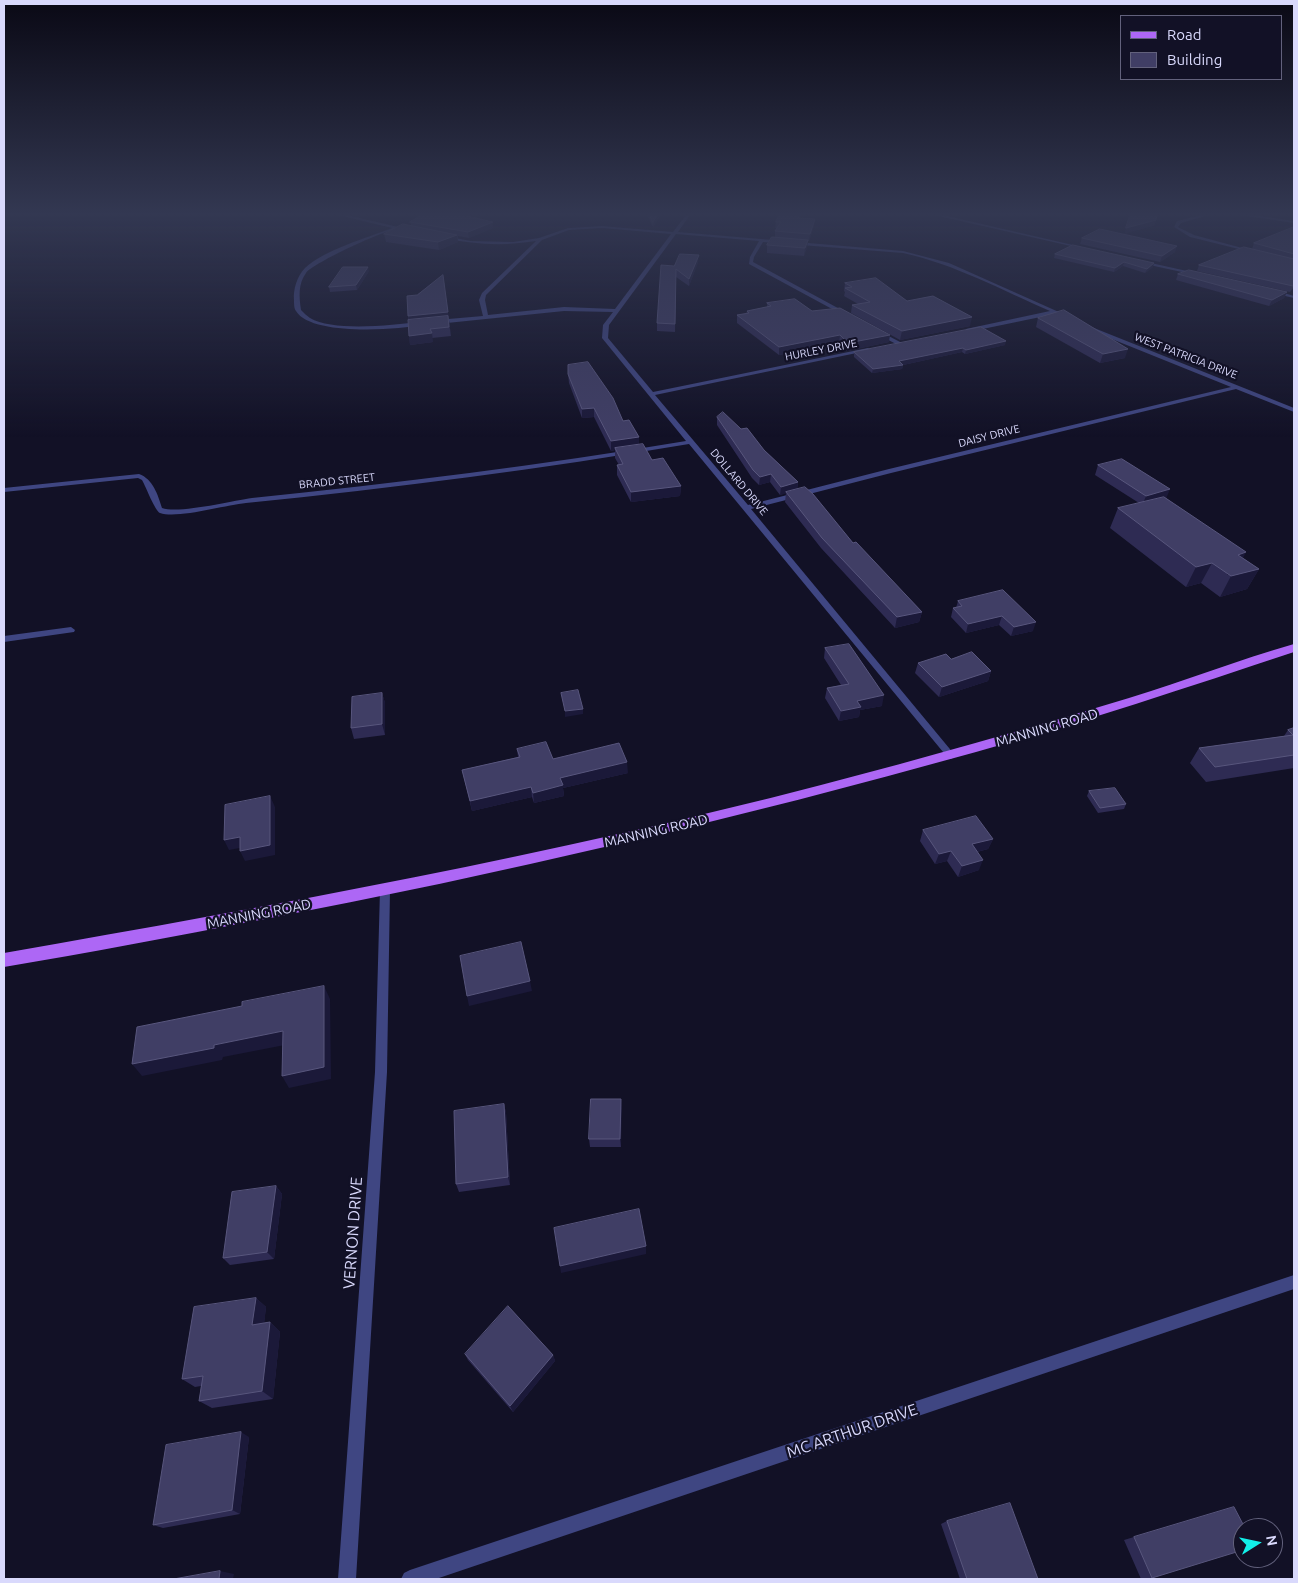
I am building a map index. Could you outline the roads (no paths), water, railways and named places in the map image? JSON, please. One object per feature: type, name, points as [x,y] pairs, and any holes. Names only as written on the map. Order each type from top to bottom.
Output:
[{"type":"main road","name":"MANNING ROAD","points":[[4,960],[214,923],[385,890],[659,831],[951,756],[1107,710],[1294,648]]},
{"type":"street","points":[[298,289],[295,302],[296,308],[301,314],[316,322],[357,328],[382,328],[564,309],[617,311]]},
{"type":"street","points":[[486,317],[482,300],[484,294],[489,289]]},
{"type":"street","name":"DOLLARD DRIVE","points":[[633,289],[606,325],[606,338],[951,756]]},
{"type":"street","points":[[798,289],[847,316]]},
{"type":"street","points":[[1003,289],[1072,320]]},
{"type":"street","points":[[1266,290],[1294,297]]},
{"type":"street","points":[[958,332],[1055,312]]},
{"type":"street","name":"WEST PATRICIA DRIVE","points":[[1080,324],[1294,410]]},
{"type":"street","points":[[874,330],[900,344]]},
{"type":"street","points":[[890,346],[909,342]]},
{"type":"street","name":"HURLEY DRIVE","points":[[651,394],[871,350]]},
{"type":"street","name":"DAISY DRIVE","points":[[746,508],[889,471],[1237,387]]},
{"type":"street","name":"BRADD STREET","points":[[4,490],[139,476],[145,480],[154,495],[159,509],[177,512],[238,502],[362,489],[479,472],[585,460],[690,442]]},
{"type":"street","points":[[4,639],[71,630]]},
{"type":"street","name":"VERNON DRIVE","points":[[347,1579],[381,1072],[385,890]]},
{"type":"street","name":"MC ARTHUR DRIVE","points":[[410,1579],[1294,1282]]}]
